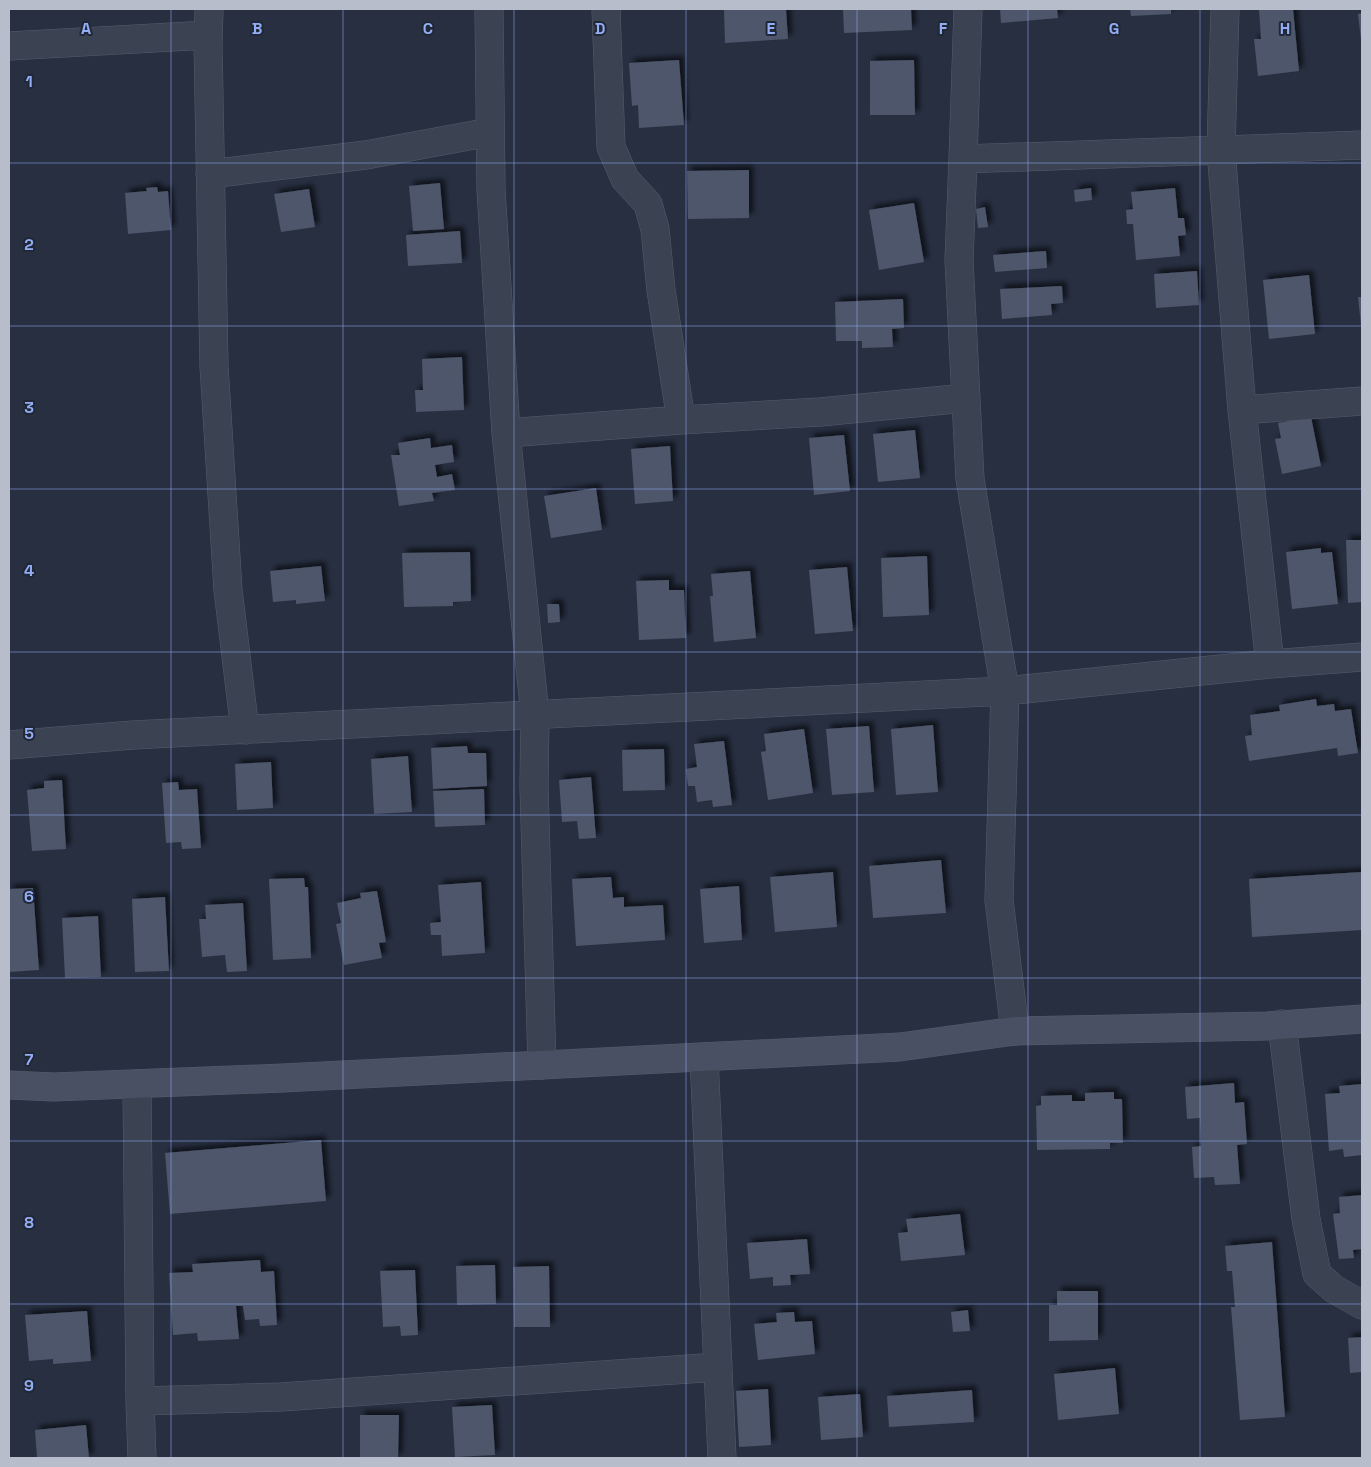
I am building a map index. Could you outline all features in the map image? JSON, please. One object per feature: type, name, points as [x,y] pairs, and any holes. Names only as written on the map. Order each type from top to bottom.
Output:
[{"type":"street","points":[[489,9],[491,189],[506,434],[535,715],[534,786],[542,1065]]},
{"type":"street","points":[[606,9],[611,147],[625,179],[648,204],[655,229],[661,290],[681,420]]},
{"type":"street","points":[[968,9],[959,260],[970,480],[1005,692],[999,900],[1015,1031]]},
{"type":"street","points":[[1224,9],[1222,150],[1242,410],[1270,664]]},
{"type":"street","points":[[9,46],[209,22],[214,366],[228,590],[245,730]]},
{"type":"street","points":[[210,174],[366,154],[490,132]]},
{"type":"street","points":[[963,159],[1362,144]]},
{"type":"street","points":[[506,434],[681,420],[820,412],[966,398]]},
{"type":"street","points":[[1242,410],[1362,401]]},
{"type":"street","points":[[9,745],[133,735],[1005,692],[1270,664],[1362,657]]},
{"type":"street","points":[[9,1085],[54,1087],[137,1084],[704,1057],[900,1047],[1015,1031],[1282,1024],[1362,1018]]},
{"type":"street","points":[[1282,1024],[1306,1219],[1317,1274],[1334,1289],[1362,1305]]},
{"type":"street","points":[[704,1057],[722,1458]]},
{"type":"street","points":[[137,1084],[142,1458]]},
{"type":"street","points":[[140,1400],[280,1397],[718,1366]]},
{"type":"building","points":[[724,9],[786,9],[788,39],[725,43]]},
{"type":"building","points":[[843,9],[911,9],[912,30],[844,33]]},
{"type":"building","points":[[1000,9],[1057,9],[1058,18],[1001,23]]},
{"type":"building","points":[[1130,9],[1171,9],[1171,14],[1131,16]]},
{"type":"building","points":[[1259,9],[1293,9],[1299,71],[1258,76],[1254,39],[1261,39]]},
{"type":"building","points":[[1362,13],[1362,40],[1361,40],[1358,14]]},
{"type":"building","points":[[679,60],[684,125],[639,128],[638,105],[632,106],[629,63]]},
{"type":"building","points":[[914,60],[915,115],[870,115],[870,61]]},
{"type":"building","points":[[749,170],[749,218],[688,219],[687,171]]},
{"type":"building","points":[[440,183],[444,229],[413,231],[409,186]]},
{"type":"building","points":[[157,187],[158,192],[168,191],[171,230],[128,234],[125,193],[147,191],[146,188]]},
{"type":"building","points":[[1091,188],[1092,200],[1075,202],[1074,190]]},
{"type":"building","points":[[1175,188],[1178,218],[1184,218],[1186,235],[1178,236],[1180,256],[1136,260],[1133,224],[1127,224],[1126,210],[1133,209],[1131,192]]},
{"type":"building","points":[[309,189],[315,227],[281,232],[274,194]]},
{"type":"building","points":[[914,203],[924,262],[879,270],[869,210]]},
{"type":"building","points":[[985,207],[988,227],[978,228],[976,209]]},
{"type":"building","points":[[460,231],[462,263],[408,266],[406,235]]},
{"type":"building","points":[[1046,251],[1047,268],[995,272],[993,255]]},
{"type":"building","points":[[1197,271],[1199,305],[1156,308],[1154,274]]},
{"type":"building","points":[[1309,275],[1315,334],[1269,339],[1263,280]]},
{"type":"building","points":[[1062,286],[1063,303],[1051,304],[1052,315],[1002,319],[1000,289]]},
{"type":"building","points":[[1358,297],[1362,297],[1362,325],[1361,325]]},
{"type":"building","points":[[903,299],[904,328],[892,329],[893,347],[862,348],[862,341],[836,341],[835,302]]},
{"type":"building","points":[[462,357],[464,410],[416,412],[415,390],[423,390],[422,359]]},
{"type":"building","points":[[1311,417],[1321,466],[1282,474],[1275,439],[1281,438],[1278,423]]},
{"type":"building","points":[[915,430],[920,478],[878,482],[873,434]]},
{"type":"building","points":[[844,435],[850,491],[814,495],[809,438]]},
{"type":"building","points":[[430,438],[431,448],[452,445],[454,462],[435,465],[437,477],[452,474],[455,490],[432,493],[434,501],[399,506],[391,455],[400,455],[398,443]]},
{"type":"building","points":[[670,446],[673,501],[635,504],[631,449]]},
{"type":"building","points":[[596,488],[602,530],[551,538],[544,496]]},
{"type":"building","points":[[1346,540],[1362,540],[1362,602],[1348,603]]},
{"type":"building","points":[[1321,548],[1321,553],[1332,552],[1338,604],[1292,609],[1286,552]]},
{"type":"building","points":[[470,552],[471,601],[453,602],[453,606],[404,607],[402,553]]},
{"type":"building","points":[[927,556],[929,615],[883,617],[881,558]]},
{"type":"building","points":[[321,566],[325,601],[296,604],[296,600],[273,602],[270,571]]},
{"type":"building","points":[[847,567],[853,631],[815,634],[809,570]]},
{"type":"building","points":[[750,571],[756,638],[714,642],[710,596],[713,596],[711,574]]},
{"type":"building","points":[[669,580],[669,590],[684,590],[686,638],[639,640],[636,581]]},
{"type":"building","points":[[547,604],[559,604],[560,622],[548,623]]},
{"type":"building","points":[[1316,699],[1317,706],[1334,704],[1335,711],[1351,709],[1358,753],[1338,756],[1337,748],[1249,761],[1245,736],[1252,735],[1250,715],[1280,711],[1279,705]]},
{"type":"building","points":[[933,725],[938,792],[896,795],[891,729]]},
{"type":"building","points":[[869,726],[874,792],[832,795],[826,729]]},
{"type":"building","points":[[804,729],[813,793],[768,800],[761,752],[766,751],[764,734]]},
{"type":"building","points":[[724,741],[732,805],[713,807],[712,800],[697,802],[695,786],[688,786],[686,769],[697,767],[694,744]]},
{"type":"building","points":[[467,746],[468,753],[486,753],[487,786],[433,789],[431,748]]},
{"type":"building","points":[[664,749],[665,790],[623,791],[622,750]]},
{"type":"building","points":[[408,756],[412,812],[374,814],[371,759]]},
{"type":"building","points":[[271,762],[273,808],[237,810],[235,764]]},
{"type":"building","points":[[591,777],[596,838],[579,839],[577,821],[562,822],[559,780]]},
{"type":"building","points":[[62,780],[66,849],[32,851],[27,790],[44,788],[44,781]]},
{"type":"building","points":[[178,782],[179,790],[197,789],[201,848],[182,849],[181,842],[166,843],[162,783]]},
{"type":"building","points":[[484,789],[485,825],[435,827],[433,791]]},
{"type":"building","points":[[941,860],[946,913],[873,918],[869,866]]},
{"type":"building","points":[[833,872],[837,927],[775,932],[770,877]]},
{"type":"building","points":[[1362,872],[1362,930],[1252,937],[1249,879]]},
{"type":"building","points":[[611,877],[613,898],[624,897],[624,907],[663,905],[665,940],[576,946],[572,879]]},
{"type":"building","points":[[304,878],[305,887],[308,887],[311,958],[273,960],[269,879]]},
{"type":"building","points":[[481,882],[485,953],[442,956],[441,935],[431,935],[430,923],[441,922],[438,885]]},
{"type":"building","points":[[739,886],[742,940],[704,943],[700,889]]},
{"type":"building","points":[[33,888],[39,970],[9,972],[9,889]]},
{"type":"building","points":[[377,891],[386,942],[379,943],[382,958],[344,965],[336,924],[341,923],[337,903],[361,898],[360,893]]},
{"type":"building","points":[[165,897],[169,971],[135,972],[132,899]]},
{"type":"building","points":[[243,903],[247,971],[227,972],[225,955],[202,957],[199,919],[206,919],[205,905]]},
{"type":"building","points":[[98,916],[101,977],[65,978],[62,918]]},
{"type":"building","points":[[1234,1083],[1235,1103],[1244,1102],[1247,1144],[1237,1145],[1240,1184],[1215,1185],[1214,1177],[1194,1178],[1192,1147],[1201,1146],[1200,1118],[1187,1119],[1185,1087]]},
{"type":"building","points":[[1362,1084],[1362,1155],[1344,1157],[1343,1149],[1329,1151],[1325,1094],[1340,1093],[1339,1086]]},
{"type":"building","points":[[1114,1092],[1114,1099],[1122,1099],[1123,1143],[1110,1143],[1110,1149],[1037,1150],[1036,1106],[1041,1105],[1041,1096],[1072,1095],[1072,1101],[1085,1101],[1085,1093]]},
{"type":"building","points":[[321,1140],[326,1201],[170,1214],[165,1153]]},
{"type":"building","points":[[1362,1195],[1362,1249],[1353,1250],[1354,1258],[1339,1259],[1333,1214],[1340,1213],[1339,1197]]},
{"type":"building","points":[[960,1214],[965,1255],[901,1261],[898,1233],[908,1232],[906,1219]]},
{"type":"building","points":[[807,1239],[810,1274],[790,1275],[791,1285],[773,1286],[773,1277],[750,1279],[747,1243]]},
{"type":"building","points":[[1272,1242],[1285,1417],[1240,1420],[1231,1307],[1235,1307],[1232,1271],[1227,1271],[1225,1246]]},
{"type":"building","points":[[260,1260],[261,1272],[274,1271],[277,1325],[260,1326],[259,1319],[245,1320],[243,1306],[236,1306],[239,1339],[198,1341],[197,1333],[173,1335],[169,1273],[193,1272],[192,1264]]},
{"type":"building","points":[[495,1265],[496,1304],[457,1305],[456,1266]]},
{"type":"building","points":[[549,1266],[550,1327],[514,1327],[513,1267]]},
{"type":"building","points":[[415,1270],[418,1335],[401,1336],[400,1326],[383,1327],[380,1271]]},
{"type":"building","points":[[1057,1291],[1098,1291],[1098,1340],[1049,1341],[1049,1305],[1057,1305]]},
{"type":"building","points":[[968,1310],[970,1331],[953,1332],[951,1312]]},
{"type":"building","points":[[87,1311],[91,1361],[53,1364],[53,1359],[29,1361],[25,1315]]},
{"type":"building","points":[[794,1312],[795,1322],[812,1321],[815,1354],[758,1360],[754,1324],[777,1322],[776,1313]]},
{"type":"building","points":[[1362,1337],[1362,1372],[1350,1373],[1348,1338]]},
{"type":"building","points":[[1115,1368],[1119,1414],[1058,1420],[1054,1374]]},
{"type":"building","points":[[768,1389],[771,1445],[739,1447],[736,1391]]},
{"type":"building","points":[[972,1390],[974,1422],[889,1427],[887,1396]]},
{"type":"building","points":[[860,1394],[863,1437],[821,1440],[818,1397]]},
{"type":"building","points":[[492,1405],[495,1455],[455,1457],[452,1407]]},
{"type":"building","points":[[360,1415],[399,1415],[398,1458],[360,1458]]},
{"type":"building","points":[[86,1425],[89,1458],[37,1458],[35,1430]]}]
